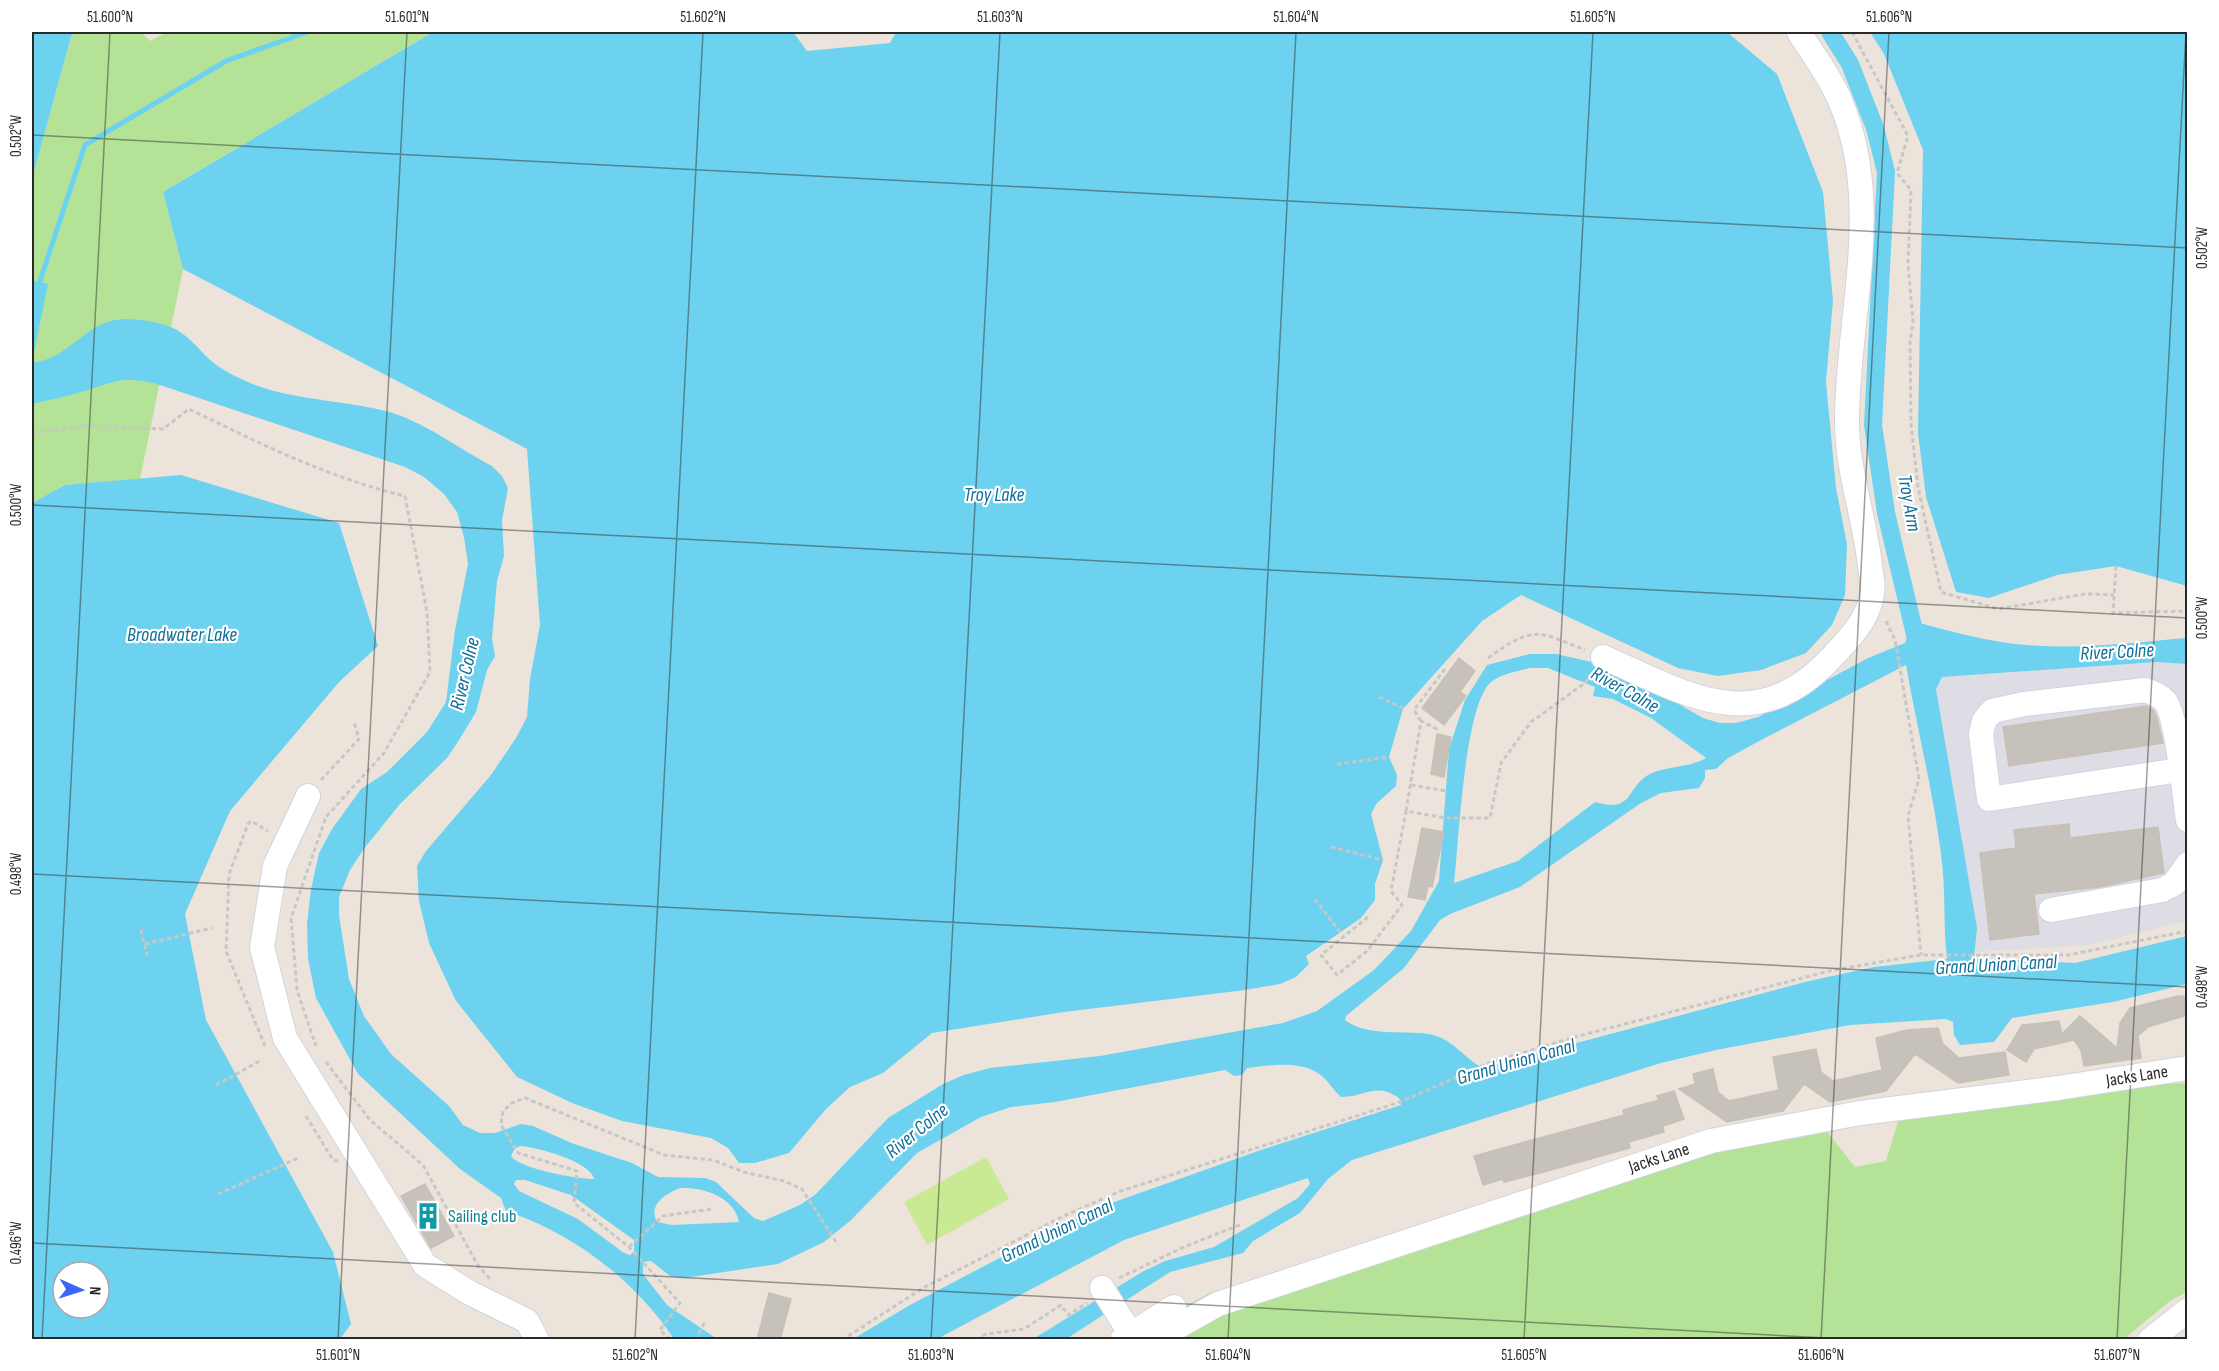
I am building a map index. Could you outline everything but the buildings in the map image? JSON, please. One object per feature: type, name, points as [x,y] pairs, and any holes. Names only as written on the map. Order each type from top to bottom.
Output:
[{"type":"street","points":[[1603,657],[1701,700],[1740,705],[1778,696],[1817,672],[1857,629],[1872,594],[1868,543],[1855,484],[1847,425],[1850,356],[1859,292],[1863,184],[1853,139],[1839,97],[1799,32]]},
{"type":"street","points":[[2180,770],[1989,799],[1981,734],[1984,721],[1992,711],[2024,704],[2145,690],[2158,695],[2179,716],[2180,770],[2187,820]]},
{"type":"street","points":[[308,795],[275,866],[262,946],[285,1038],[425,1265],[470,1293],[527,1321],[537,1340]]},
{"type":"street","points":[[2051,910],[2162,890],[2174,884],[2187,864]]},
{"type":"street","name":"Jacks Lane","points":[[1154,1340],[1218,1304],[1711,1141],[1860,1113],[2058,1088],[2187,1068]]},
{"type":"street","points":[[1114,1310],[1174,1308]]},
{"type":"street","points":[[2150,1340],[2187,1310]]},
{"type":"path","points":[[1852,32],[1908,136],[1897,173],[1911,190],[1908,264],[1912,321],[1911,424],[1918,487],[1941,592],[1998,609],[2085,594],[2114,595]]},
{"type":"path","points":[[32,433],[87,426],[163,429],[189,409],[293,459],[373,489],[405,496],[427,612],[430,672],[384,753],[326,817],[291,918],[297,990],[317,1050]]},
{"type":"path","points":[[2116,566],[2113,613],[2187,611]]},
{"type":"path","points":[[1488,658],[1518,636],[1544,633],[1603,657]]},
{"type":"path","points":[[1895,640],[1919,779],[1908,816],[1921,955]]},
{"type":"path","points":[[1439,730],[1421,721],[1414,710],[1445,669]]},
{"type":"path","points":[[1406,811],[1446,818],[1490,818],[1501,763],[1532,722],[1584,683]]},
{"type":"path","points":[[1379,697],[1404,708]]},
{"type":"path","points":[[1368,917],[1321,955],[1337,975],[1367,951],[1402,905],[1391,891],[1421,721]]},
{"type":"path","points":[[308,795],[359,739],[354,722]]},
{"type":"path","points":[[1337,764],[1389,757]]},
{"type":"path","points":[[1411,785],[1446,791]]},
{"type":"path","points":[[1331,848],[1383,860]]},
{"type":"path","points":[[1315,899],[1340,932]]},
{"type":"path","points":[[145,944],[212,928]]},
{"type":"path","points":[[141,930],[148,959]]},
{"type":"path","points":[[842,1340],[923,1288],[1068,1214],[1121,1191],[1400,1102],[1489,1063],[1571,1038],[1833,970],[1921,955],[2068,955],[2187,931]]},
{"type":"path","points":[[324,1059],[370,1120],[423,1165],[477,1264],[492,1281]]},
{"type":"path","points":[[216,1085],[260,1061]]},
{"type":"path","points":[[670,1340],[660,1330],[680,1303],[630,1247],[574,1203],[577,1171],[518,1153],[501,1125],[503,1111],[512,1103],[525,1098],[664,1155],[713,1160],[744,1172],[784,1180],[802,1189],[838,1245]]},
{"type":"path","points":[[218,1194],[298,1158]]},
{"type":"path","points":[[630,1247],[663,1216],[712,1209]]},
{"type":"path","points":[[975,1340],[986,1334],[1024,1329],[1061,1305],[1068,1315],[1114,1310],[1184,1247],[1242,1224]]},
{"type":"path","points":[[695,1340],[705,1322]]},
{"type":"shaded area","points":[[2156,662],[2187,664],[2187,921],[2091,945],[1975,952],[1977,928],[1936,689],[1941,677]]},
{"type":"green space","points":[[75,32],[141,32],[150,41],[167,32],[433,32],[163,192],[183,269],[140,479],[65,485],[32,503],[32,179],[71,37]]},
{"type":"green space","points":[[2187,1083],[2187,1292],[2170,1301],[2124,1339],[1127,1340],[1209,1293],[1353,1259],[1737,1144],[1825,1129],[1855,1167],[1886,1161],[1900,1115],[2154,1084]]},
{"type":"green space","points":[[986,1157],[1009,1199],[927,1245],[904,1202]]},
{"type":"water","points":[[32,32],[75,32],[71,37],[32,179]]},
{"type":"water","name":"Troy Lake","points":[[433,32],[793,32],[807,51],[890,43],[896,32],[1727,32],[1777,74],[1823,192],[1833,301],[1826,382],[1836,488],[1847,544],[1845,595],[1832,625],[1806,653],[1761,670],[1718,676],[1678,668],[1521,595],[1482,621],[1403,709],[1389,757],[1397,775],[1396,786],[1377,803],[1371,814],[1383,860],[1375,884],[1375,900],[1361,918],[1306,956],[1309,964],[1296,977],[1280,984],[1064,1012],[932,1033],[883,1073],[850,1087],[826,1109],[789,1153],[755,1163],[739,1163],[728,1148],[711,1138],[622,1121],[572,1103],[517,1077],[456,1001],[429,943],[419,901],[417,866],[426,851],[491,775],[527,717],[530,679],[540,625],[527,449],[183,269],[163,192]]},
{"type":"water","points":[[1870,32],[2187,32],[2187,586],[2116,566],[2057,575],[1989,598],[1956,592],[1926,497],[1918,433],[1923,150],[1884,54]]},
{"type":"water","points":[[32,280],[48,284],[32,362]]},
{"type":"water","points":[[114,320],[148,321],[167,325],[177,330],[218,366],[249,383],[288,394],[393,413],[431,431],[492,466],[502,476],[508,488],[502,520],[504,556],[497,581],[492,639],[495,656],[487,670],[476,712],[447,758],[400,804],[350,870],[339,897],[339,915],[349,979],[364,1016],[391,1054],[449,1106],[463,1125],[480,1133],[495,1133],[521,1124],[533,1126],[574,1144],[632,1163],[658,1177],[705,1178],[716,1182],[754,1218],[763,1221],[800,1205],[816,1194],[888,1118],[943,1084],[964,1075],[990,1068],[1100,1056],[1283,1023],[1317,1011],[1374,970],[1411,931],[1439,881],[1449,749],[1465,700],[1487,665],[1530,654],[1556,654],[1614,667],[1703,718],[1720,723],[1736,723],[1758,717],[1868,658],[1905,643],[1913,621],[1983,639],[2029,645],[2097,645],[2187,638],[2187,664],[2156,662],[1942,677],[1936,689],[1977,928],[1974,958],[2075,963],[2187,936],[2187,984],[2113,1002],[2012,1018],[1994,1042],[1960,1045],[1954,1035],[1953,1022],[1946,1019],[1850,1025],[1716,1050],[1661,1063],[1352,1160],[1328,1179],[1300,1213],[1253,1241],[1243,1253],[1170,1272],[1066,1339],[1033,1339],[1142,1272],[1165,1261],[1214,1247],[1298,1198],[1310,1184],[1308,1178],[1124,1240],[937,1339],[853,1339],[910,1305],[1089,1211],[1261,1150],[1401,1105],[1399,1098],[1383,1091],[1341,1097],[1325,1078],[1314,1071],[1286,1065],[1247,1068],[1242,1075],[1234,1076],[1225,1070],[1055,1102],[1011,1107],[981,1117],[917,1153],[850,1221],[824,1242],[778,1264],[684,1278],[670,1276],[651,1261],[643,1262],[643,1274],[667,1305],[717,1339],[674,1339],[641,1297],[621,1278],[600,1261],[555,1232],[506,1211],[501,1198],[460,1169],[358,1074],[316,998],[308,959],[307,924],[311,889],[319,853],[332,829],[361,789],[387,772],[427,732],[446,702],[455,630],[468,564],[457,512],[444,494],[424,477],[405,467],[154,383],[122,380],[32,404],[32,362],[57,355],[89,331]],"holes":[[[1906,665],[1941,854],[1947,959],[1874,967],[1809,981],[1483,1068],[1451,1043],[1436,1036],[1374,1031],[1345,1020],[1346,1016],[1404,968],[1440,920],[1520,887],[1641,803],[1661,793],[1699,788],[1705,778],[1705,770],[1716,769],[1728,758]],[[1530,668],[1548,668],[1595,687],[1593,696],[1613,699],[1651,718],[1706,758],[1652,773],[1643,778],[1624,801],[1608,805],[1595,802],[1518,861],[1454,883],[1464,776],[1475,718],[1482,696],[1491,682],[1505,675]],[[529,1147],[562,1156],[584,1167],[594,1179],[563,1175],[525,1165],[511,1156],[515,1148]],[[516,1180],[525,1180],[571,1195],[634,1240],[634,1252],[630,1255],[624,1253],[578,1219],[519,1191],[514,1184]],[[680,1188],[707,1191],[731,1206],[739,1222],[672,1225],[657,1222],[656,1205],[669,1193]]]},
{"type":"water","name":"Broadwater Lake","points":[[181,475],[339,523],[378,646],[339,682],[230,811],[185,914],[206,1020],[333,1252],[351,1324],[340,1339],[32,1339],[32,503],[65,485]]},
{"type":"waterway","points":[[38,287],[85,145],[226,61],[307,32]]},
{"type":"waterway","name":"Troy Arm","points":[[1830,32],[1850,64],[1875,128],[1886,172],[1873,425],[1886,513],[1917,643]]},
{"type":"place","name":"Sailing club","points":[[428,1216]]},
{"type":"water label","name":"River Colne","points":[[2117,652]]},
{"type":"water label","name":"River Colne","points":[[465,674]]},
{"type":"water label","name":"River Colne","points":[[1625,690]]},
{"type":"water label","name":"Grand Union Canal","points":[[1996,965]]},
{"type":"water label","name":"Grand Union Canal","points":[[1516,1062]]},
{"type":"water label","name":"River Colne","points":[[917,1131]]},
{"type":"water label","name":"Grand Union Canal","points":[[1057,1231]]}]
